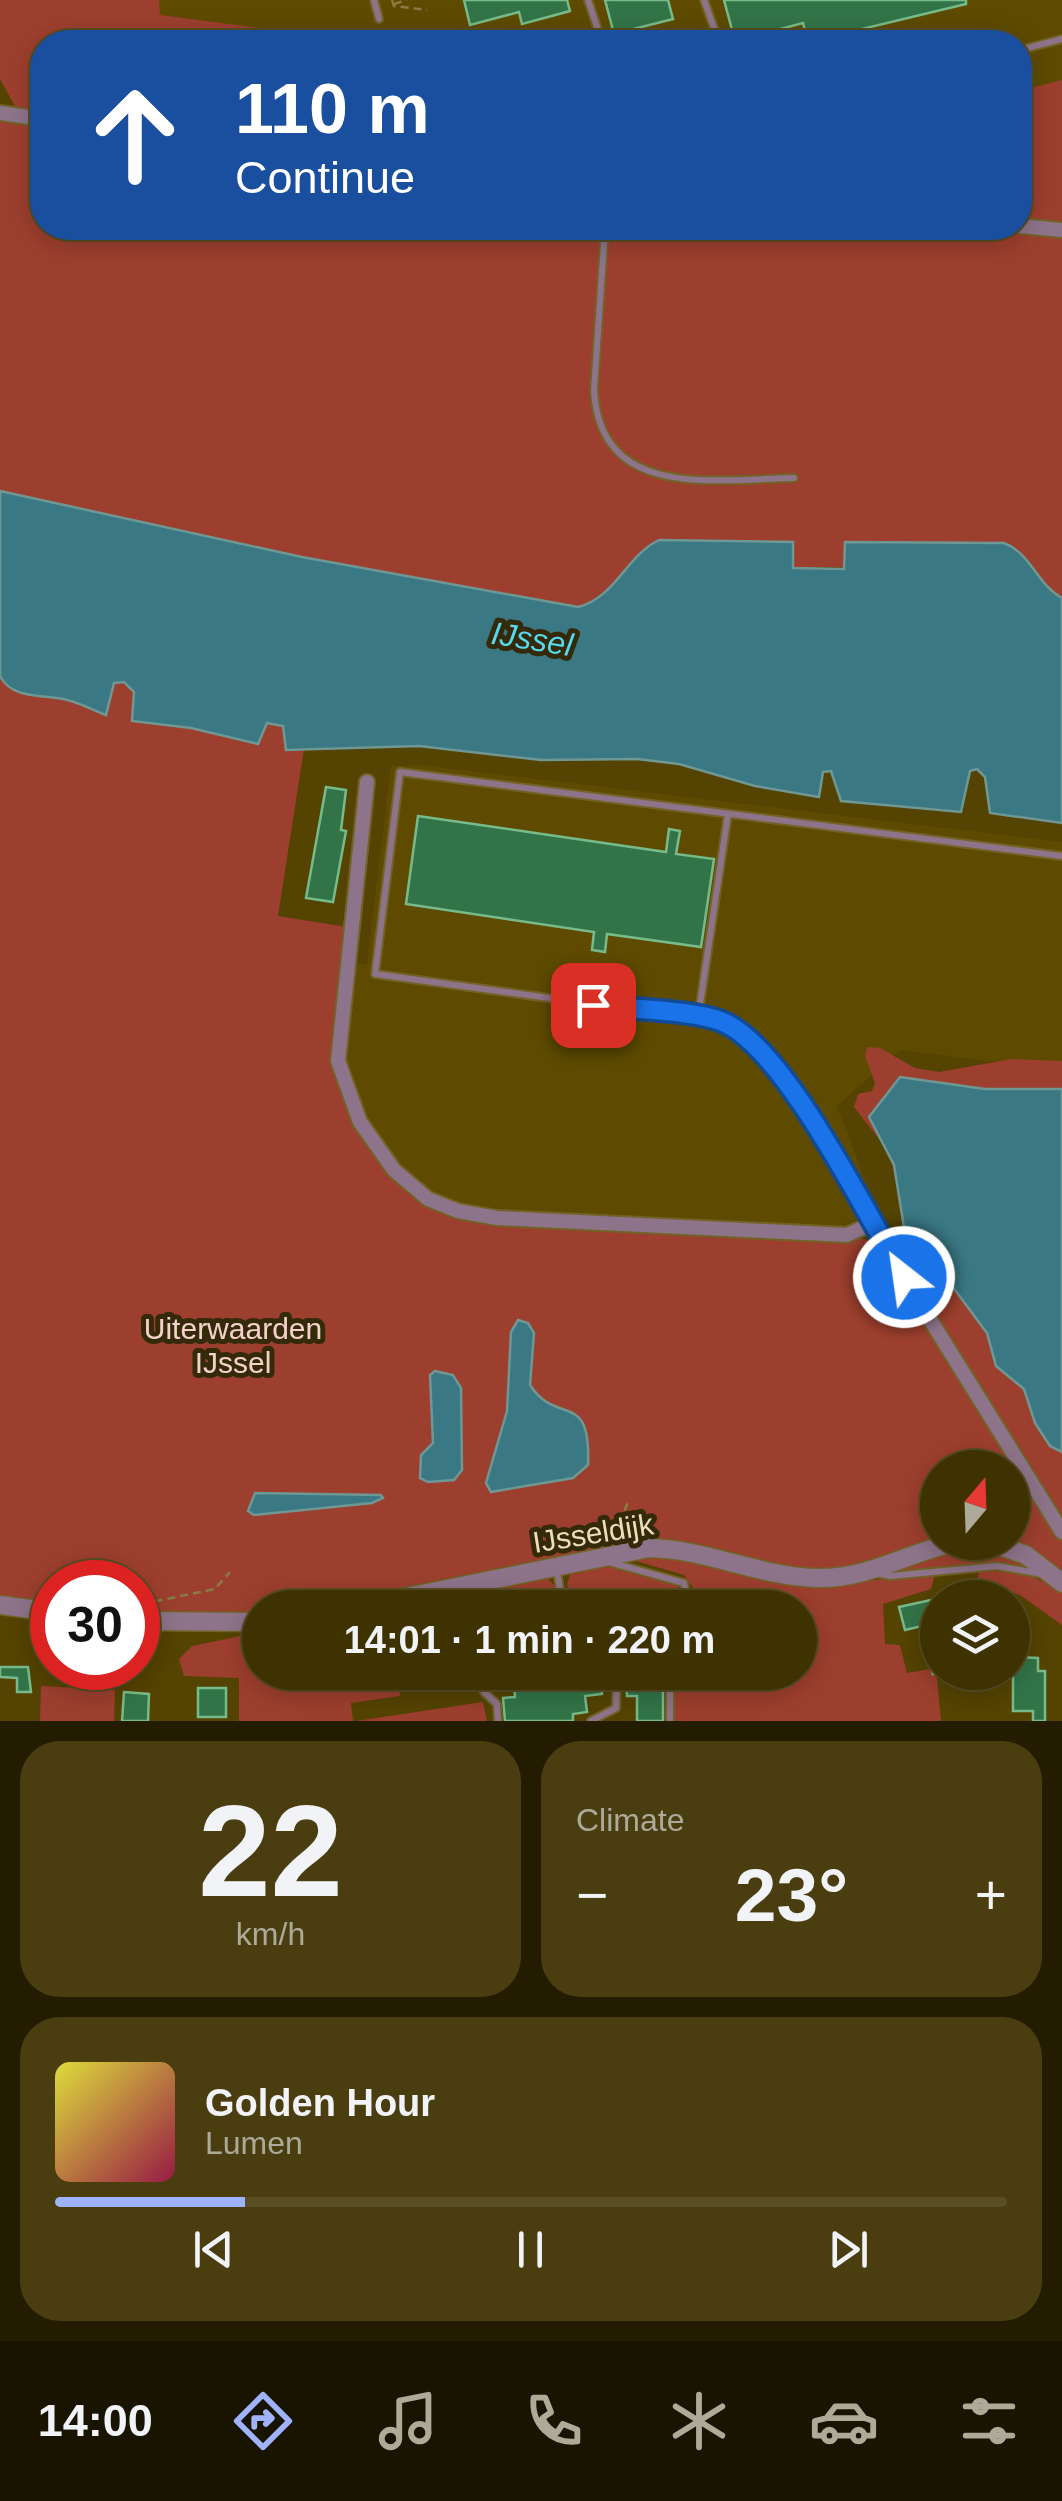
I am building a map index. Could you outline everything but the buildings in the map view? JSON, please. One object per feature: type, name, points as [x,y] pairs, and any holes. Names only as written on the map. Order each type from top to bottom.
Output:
[{"type":"street","points":[[0,113],[30,117]]},
{"type":"street","points":[[1032,227],[1062,230]]},
{"type":"street","points":[[367,782],[338,1061],[360,1122],[394,1170],[428,1199],[458,1211],[497,1218],[847,1234],[874,1223]]},
{"type":"street","points":[[789,1091],[823,1134],[1062,1532]]},
{"type":"street","name":"IJsseldijk","points":[[436,1590],[590,1558],[671,1549],[798,1576],[835,1578],[870,1572],[920,1555]]},
{"type":"street","points":[[1030,1558],[1060,1581]]},
{"type":"street","points":[[0,1605],[30,1609]]},
{"type":"street","points":[[160,1621],[242,1622]]},
{"type":"lane","points":[[374,0],[379,19]]},
{"type":"lane","points":[[588,0],[598,30]]},
{"type":"lane","points":[[704,0],[715,30]]},
{"type":"lane","points":[[1032,47],[1062,39]]},
{"type":"lane","points":[[604,240],[594,390],[595,412],[613,448],[628,463],[665,477],[794,478]]},
{"type":"lane","points":[[789,1091],[755,1044],[722,1022],[376,974],[400,772],[1062,856]]},
{"type":"lane","points":[[698,1018],[728,814]]},
{"type":"lane","points":[[590,1558],[676,1579],[688,1590]]},
{"type":"lane","points":[[556,1564],[560,1590]]},
{"type":"lane","points":[[870,1572],[890,1576],[997,1566],[1060,1581]]},
{"type":"lane","points":[[484,1690],[497,1704],[498,1721]]},
{"type":"lane","points":[[591,1721],[616,1708],[617,1690]]},
{"type":"lane","points":[[670,1690],[670,1721]]},
{"type":"path","points":[[393,2],[408,0]]},
{"type":"path","points":[[393,2],[427,10]]},
{"type":"path","points":[[556,1564],[561,1554],[621,1520],[629,1498]]},
{"type":"path","points":[[160,1601],[215,1590],[230,1572]]},
{"type":"shaded area","points":[[39,0],[1062,0],[1062,139],[1032,137],[1032,30],[205,30]]},
{"type":"shaded area","points":[[421,765],[1062,842],[1062,1070],[900,1050],[837,1106],[877,1212],[832,1229],[478,1212],[415,1186],[364,1119],[343,1060],[356,963],[367,965],[391,766]]},
{"type":"green space","points":[[0,0],[159,0],[160,15],[276,30],[30,30],[30,112],[17,110],[0,79]]},
{"type":"green space","points":[[1062,80],[1062,225],[1032,222],[1032,88]]},
{"type":"green space","points":[[0,119],[30,125],[30,240],[1032,240],[1032,234],[1062,237],[1062,598],[1021,554],[1004,543],[848,567],[630,567],[605,595],[578,607],[302,557],[0,491]]},
{"type":"green space","name":"Uiterwaarden IJssel","points":[[0,652],[127,681],[275,722],[283,726],[285,742],[304,749],[278,916],[347,927],[332,1058],[383,1163],[449,1212],[850,1236],[877,1242],[881,1248],[908,1243],[890,1153],[854,1107],[858,1094],[872,1091],[875,1083],[865,1056],[867,1047],[880,1048],[915,1068],[939,1072],[1012,1059],[1062,1061],[1062,1575],[1030,1552],[1030,1450],[920,1450],[920,1544],[865,1565],[826,1571],[591,1551],[400,1590],[242,1590],[242,1616],[160,1615],[160,1560],[30,1560],[30,1600],[0,1596]]},
{"type":"green space","points":[[683,1557],[815,1586],[935,1574],[933,1580],[920,1580],[920,1592],[883,1604],[885,1644],[900,1645],[907,1673],[920,1671],[920,1690],[938,1690],[941,1721],[675,1721],[674,1690],[817,1690],[817,1590],[694,1590],[684,1575],[626,1558]]},
{"type":"green space","points":[[926,1560],[1019,1560],[1041,1573],[990,1563],[892,1572]]},
{"type":"green space","points":[[596,1563],[676,1584],[681,1590],[568,1590],[571,1571]]},
{"type":"green space","points":[[979,1570],[1026,1574],[1062,1590],[1062,1625],[1030,1602],[1030,1580],[977,1580]]},
{"type":"green space","points":[[546,1577],[557,1590],[481,1590]]},
{"type":"green space","points":[[242,1636],[242,1690],[399,1690],[400,1696],[351,1703],[353,1721],[239,1721],[239,1678],[184,1676],[179,1659],[192,1646]]},
{"type":"green space","points":[[41,1690],[115,1690],[114,1721],[40,1721]]},
{"type":"green space","points":[[483,1702],[487,1721],[356,1721]]},
{"type":"water","name":"IJssel","points":[[0,491],[302,557],[578,607],[602,595],[638,556],[659,540],[793,542],[793,568],[844,569],[845,542],[1004,543],[1021,554],[1062,598],[1062,823],[990,813],[985,777],[977,769],[970,771],[961,812],[841,801],[831,771],[823,772],[819,797],[755,786],[679,764],[637,759],[541,760],[419,746],[286,750],[283,726],[267,723],[258,744],[191,728],[132,721],[134,692],[124,682],[114,683],[106,715],[67,700],[20,693],[0,676]]},
{"type":"water","points":[[900,1077],[985,1089],[1062,1089],[1062,1452],[1050,1446],[1035,1423],[1024,1389],[996,1366],[987,1333],[932,1259],[909,1243],[905,1234],[894,1165],[869,1117]]},
{"type":"water","points":[[518,1320],[528,1323],[534,1333],[530,1385],[540,1397],[578,1417],[584,1426],[588,1465],[573,1478],[491,1492],[486,1483],[507,1411],[511,1332]]},
{"type":"water","points":[[435,1371],[453,1375],[461,1388],[462,1470],[454,1480],[428,1482],[420,1478],[421,1455],[433,1443],[430,1375]]},
{"type":"water","points":[[255,1493],[383,1498],[372,1503],[254,1515],[248,1511]]},
{"type":"route","points":[[593,1005],[722,1022],[755,1044],[823,1134],[904,1277]]}]
